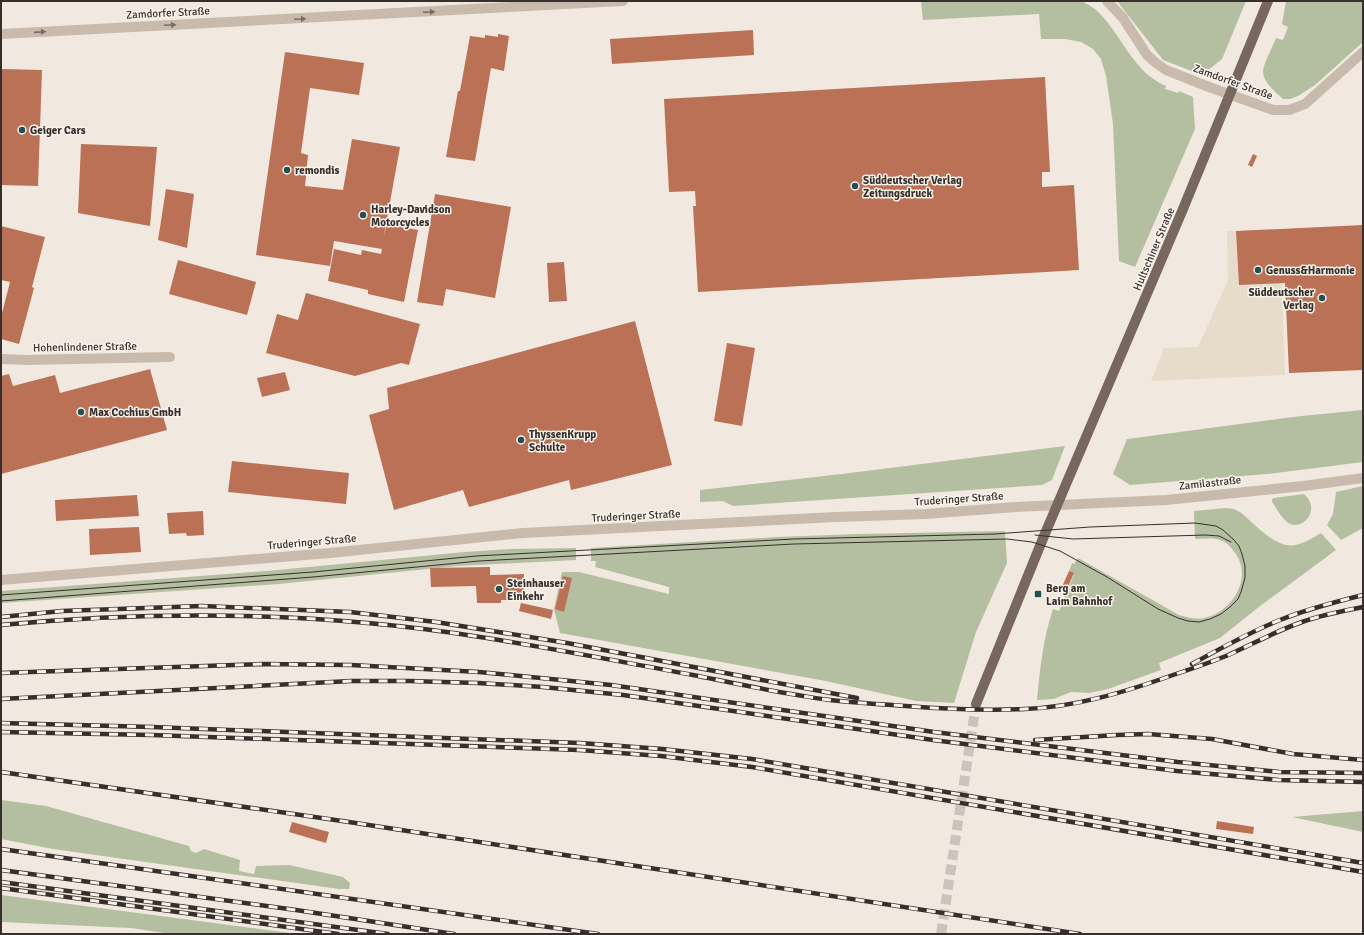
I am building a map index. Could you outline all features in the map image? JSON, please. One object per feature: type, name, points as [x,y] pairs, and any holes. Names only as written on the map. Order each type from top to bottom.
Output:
[{"type":"main road","name":"Hultschiner Straße","points":[[1058,505],[1141,310],[1268,1]]},
{"type":"main road","points":[[976,704],[1058,505]]},
{"type":"street","name":"Zamdorfer Straße","points":[[1,34],[623,1]]},
{"type":"street","name":"Zamdorfer Straße","points":[[1107,1],[1123,18],[1147,55],[1166,70],[1273,110],[1289,110],[1305,104],[1363,52]]},
{"type":"street","name":"Hohenlindener Straße","points":[[1,359],[170,358]]},
{"type":"street","name":"Zamilastraße","points":[[1058,505],[1166,500],[1303,486],[1363,478]]},
{"type":"street","name":"Truderinger Straße","points":[[1,580],[330,553],[523,534],[836,517],[925,514],[1058,505]]},
{"type":"green space","points":[[921,1],[1082,1],[1095,9],[1113,29],[1135,61],[1144,71],[1166,86],[1165,89],[1178,93],[1179,91],[1193,97],[1195,129],[1135,267],[1119,261],[1113,124],[1106,76],[1101,59],[1093,49],[1081,42],[1065,39],[1041,39],[1039,14],[923,20]]},
{"type":"green space","points":[[1117,1],[1246,1],[1222,59],[1202,75],[1163,60]]},
{"type":"green space","points":[[1286,1],[1363,1],[1363,42],[1315,85],[1298,96],[1290,99],[1283,99],[1267,83],[1263,71],[1266,60],[1276,38],[1283,40],[1288,27],[1282,24]]},
{"type":"green space","points":[[1363,410],[1363,462],[1267,474],[1130,485],[1113,474],[1127,439],[1301,416]]},
{"type":"green space","points":[[1065,446],[1052,480],[1042,485],[733,506],[723,501],[700,502],[700,490]]},
{"type":"green space","points":[[1363,486],[1363,528],[1341,540],[1327,525],[1333,514],[1336,492]]},
{"type":"green space","points":[[1304,494],[1311,507],[1310,513],[1308,518],[1303,522],[1298,525],[1292,525],[1281,515],[1272,502],[1272,499]]},
{"type":"green space","points":[[1226,508],[1234,509],[1240,512],[1267,536],[1275,541],[1291,545],[1299,544],[1321,533],[1336,550],[1260,606],[1220,638],[1159,663],[1161,670],[1108,689],[1089,693],[1071,692],[1054,699],[1037,700],[1042,654],[1050,620],[1053,609],[1059,611],[1074,574],[1069,571],[1072,563],[1074,564],[1078,558],[1179,615],[1198,619],[1214,615],[1223,609],[1236,594],[1242,574],[1241,564],[1236,554],[1225,542],[1213,539],[1195,539],[1194,511]]},
{"type":"green space","points":[[1005,531],[1007,563],[976,632],[954,703],[916,701],[826,681],[560,633],[554,609],[562,572],[579,572],[669,594],[669,587],[595,567],[596,561],[591,561],[591,548],[777,537]]},
{"type":"green space","points":[[576,548],[576,560],[457,566],[279,584],[1,603],[1,591],[267,571],[465,552],[510,549]]},
{"type":"green space","points":[[1,800],[46,806],[189,846],[191,851],[196,853],[204,849],[240,860],[239,871],[254,874],[256,866],[289,865],[343,877],[350,883],[349,889],[339,889],[53,849],[1,839]]},
{"type":"green space","points":[[1363,811],[1363,832],[1292,817]]},
{"type":"green space","points":[[1,895],[298,934],[171,934],[131,928],[1,922]]},
{"type":"shaded area","points":[[1227,231],[1236,231],[1239,285],[1282,283],[1285,375],[1151,381],[1164,348],[1198,347],[1228,280]]},
{"type":"building","points":[[753,30],[754,55],[612,64],[610,39]]},
{"type":"building","points":[[498,34],[509,36],[504,71],[491,68],[475,161],[446,157],[470,36],[485,38],[485,35],[498,37]]},
{"type":"building","points":[[285,52],[364,63],[359,95],[310,88],[301,153],[308,155],[305,186],[343,190],[352,139],[400,147],[384,235],[387,224],[418,230],[404,302],[368,294],[368,290],[328,281],[334,249],[361,255],[362,250],[381,254],[382,249],[334,241],[330,266],[256,255]]},
{"type":"building","points":[[1,69],[42,70],[38,186],[1,185]]},
{"type":"building","name":"Süddeutscher Verlag Zeitungsdruck","points":[[1045,77],[1050,172],[1042,172],[1042,187],[1074,185],[1079,270],[698,292],[693,206],[696,206],[695,191],[669,192],[664,99]]},
{"type":"building","points":[[81,144],[157,147],[150,226],[78,213]]},
{"type":"building","points":[[1253,154],[1257,156],[1252,167],[1248,165]]},
{"type":"building","points":[[166,189],[194,194],[187,248],[158,240]]},
{"type":"building","points":[[435,194],[511,207],[495,298],[446,289],[443,306],[417,302]]},
{"type":"building","points":[[1363,225],[1363,370],[1289,373],[1285,283],[1239,285],[1236,231]]},
{"type":"building","points":[[1,226],[45,237],[32,287],[34,288],[19,344],[1,339],[1,317],[10,282],[1,280]]},
{"type":"building","points":[[178,260],[256,282],[247,315],[169,294]]},
{"type":"building","points":[[564,262],[567,301],[549,302],[547,263]]},
{"type":"building","points":[[306,293],[420,324],[409,365],[401,363],[355,376],[266,353],[277,314],[298,320]]},
{"type":"building","name":"ThyssenKrupp Schulte","points":[[635,321],[672,465],[571,490],[569,480],[469,507],[463,490],[394,510],[369,415],[389,409],[387,388]]},
{"type":"building","points":[[727,343],[755,348],[742,426],[714,421]]},
{"type":"building","name":"Max Cochius GmbH","points":[[150,369],[167,430],[1,474],[1,376],[9,374],[13,386],[55,375],[60,393]]},
{"type":"building","points":[[285,372],[290,390],[262,397],[257,378]]},
{"type":"building","points":[[232,461],[349,473],[346,504],[228,492]]},
{"type":"building","points":[[137,495],[139,516],[56,521],[55,500]]},
{"type":"building","points":[[203,511],[204,535],[187,536],[186,533],[169,534],[167,513]]},
{"type":"building","points":[[139,527],[141,552],[90,555],[89,529]]},
{"type":"building","points":[[490,567],[490,575],[524,574],[524,593],[509,593],[509,600],[501,600],[501,603],[477,603],[476,586],[431,587],[430,568]]},
{"type":"building","points":[[1069,571],[1074,573],[1066,591],[1061,589]]},
{"type":"building","points":[[563,576],[572,578],[564,612],[555,609]]},
{"type":"building","points":[[521,603],[553,610],[551,619],[519,611]]},
{"type":"building","points":[[1217,821],[1254,827],[1253,834],[1216,829]]},
{"type":"building","points":[[292,822],[329,832],[326,843],[289,832]]},
{"type":"tunnel","points":[[941,934],[976,704]]},
{"type":"tram line","points":[[1,595],[313,572],[476,556],[794,539],[995,534],[1090,527],[1195,523],[1216,526],[1223,530],[1239,546],[1245,566],[1245,578],[1238,599],[1221,614],[1199,622],[1178,618],[1158,609],[1107,577],[1060,551],[1032,542],[1007,539],[794,544],[479,561],[313,577],[1,601]]},
{"type":"tram line","points":[[1035,535],[1073,539],[1205,535],[1219,536],[1231,542]]},
{"type":"railway","points":[[1192,664],[1225,646],[1280,620],[1311,609],[1363,595]]},
{"type":"railway","points":[[1,617],[62,611],[202,606],[350,612],[436,622],[567,643],[857,698]]},
{"type":"railway","points":[[1,625],[61,620],[181,616],[241,616],[361,622],[507,641],[778,692],[830,700],[936,708],[995,710],[1044,708],[1082,702],[1119,693],[1220,659],[1302,622],[1325,615],[1363,607]]},
{"type":"railway","points":[[1,673],[263,664],[351,665],[479,672],[611,685],[934,732],[1178,762],[1279,772],[1363,773]]},
{"type":"railway","points":[[1,699],[351,681],[478,683],[543,687],[623,695],[933,740],[1177,771],[1279,780],[1363,782]]},
{"type":"railway","points":[[1,723],[152,727],[580,743],[662,749],[752,759],[1363,863]]},
{"type":"railway","points":[[1,732],[152,735],[579,750],[661,756],[752,767],[1363,872]]},
{"type":"railway","points":[[1035,740],[1148,734],[1212,739],[1293,754],[1363,760]]},
{"type":"railway","points":[[1,772],[349,822],[1080,934]]},
{"type":"railway","points":[[1,849],[598,934]]},
{"type":"railway","points":[[1,870],[296,910],[454,934]]},
{"type":"railway","points":[[1,882],[388,934]]},
{"type":"railway","points":[[1,888],[338,934]]},
{"type":"place","name":"Geiger Cars","points":[[22,130]]},
{"type":"place","name":"remondis","points":[[287,170]]},
{"type":"place","name":"Süddeutscher Verlag Zeitungsdruck","points":[[855,186]]},
{"type":"place","name":"Harley-Davidson Motorcycles","points":[[363,215]]},
{"type":"place","name":"Genuss&Harmonie","points":[[1258,270]]},
{"type":"place","name":"Süddeutscher Verlag","points":[[1322,298]]},
{"type":"place","name":"Max Cochius GmbH","points":[[81,412]]},
{"type":"place","name":"ThyssenKrupp Schulte","points":[[521,440]]},
{"type":"place","name":"Steinhauser Einkehr","points":[[499,589]]},
{"type":"place","name":"Berg am Laim Bahnhof","points":[[1038,594]]}]
